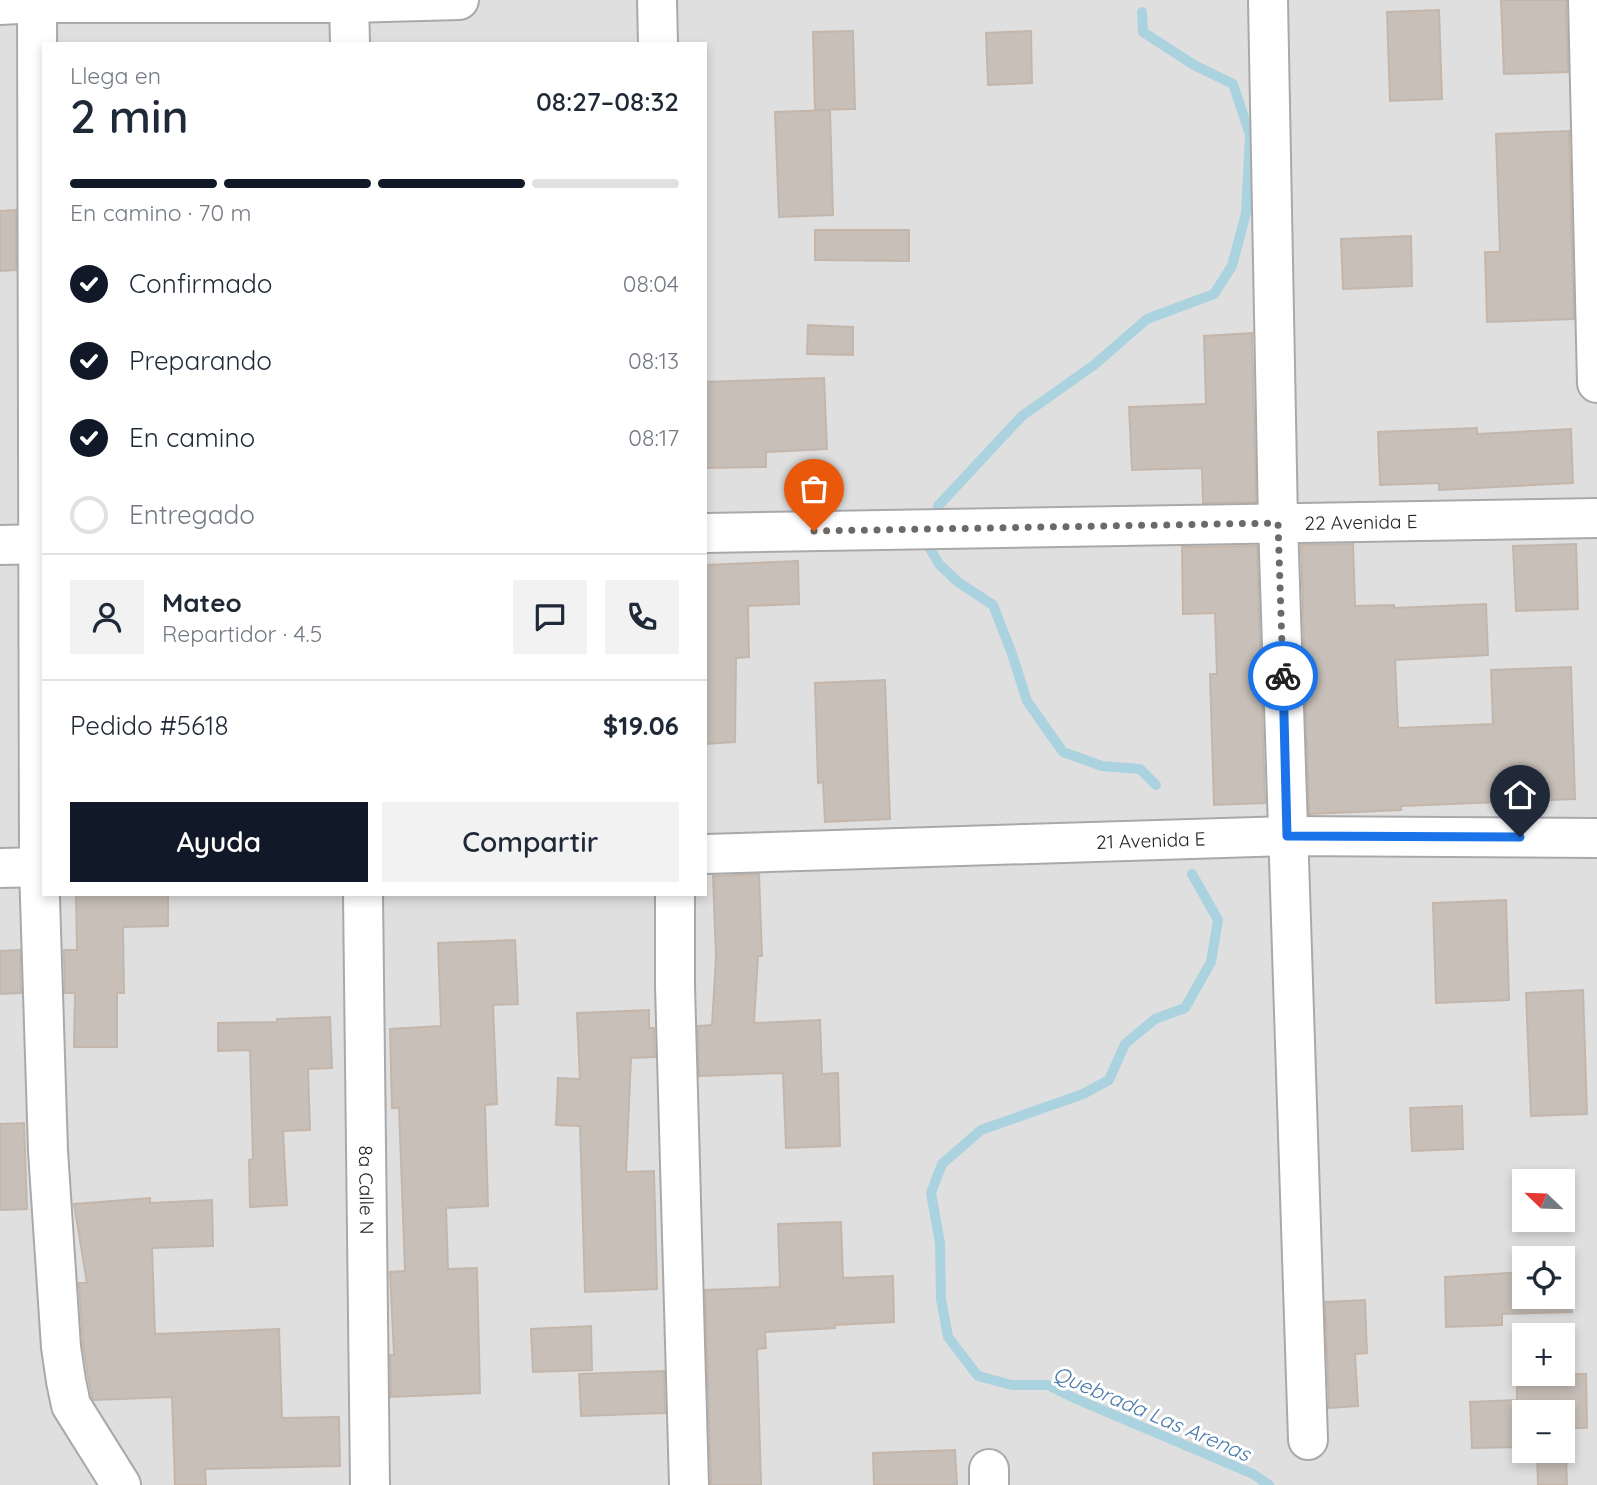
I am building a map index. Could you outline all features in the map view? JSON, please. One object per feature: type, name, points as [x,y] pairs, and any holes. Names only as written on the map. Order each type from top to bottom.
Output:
[{"type":"street","points":[[121,1485],[71,1405],[61,1347],[48,1151],[41,867],[41,544],[24,3],[459,0]]},
{"type":"street","points":[[657,0],[658,42]]},
{"type":"street","points":[[1268,0],[1278,523],[1308,1440]]},
{"type":"street","points":[[1588,0],[1597,383]]},
{"type":"street","points":[[349,1],[350,42]]},
{"type":"street","name":"22 Avenida E","points":[[707,533],[1597,518]]},
{"type":"street","points":[[0,545],[41,544]]},
{"type":"street","name":"21 Avenida E","points":[[707,854],[1287,836],[1597,838]]},
{"type":"street","points":[[0,868],[41,867]]},
{"type":"street","name":"8a Calle N","points":[[363,896],[370,1485]]},
{"type":"street","points":[[675,896],[689,1485]]},
{"type":"shaded area","points":[[0,0],[1597,0],[1597,1485],[0,1485]]},
{"type":"building","points":[[1501,0],[1566,0],[1568,72],[1504,74]]},
{"type":"building","points":[[1439,10],[1442,99],[1390,101],[1387,12]]},
{"type":"building","points":[[853,31],[855,109],[815,110],[813,32]]},
{"type":"building","points":[[1031,31],[1032,83],[988,85],[986,33]]},
{"type":"building","points":[[830,110],[833,215],[779,217],[775,112]]},
{"type":"building","points":[[1569,131],[1574,319],[1487,322],[1485,252],[1500,252],[1496,134]]},
{"type":"building","points":[[16,210],[16,270],[0,271],[0,211]]},
{"type":"building","points":[[815,230],[909,230],[909,261],[815,260]]},
{"type":"building","points":[[1411,236],[1412,286],[1343,289],[1341,239]]},
{"type":"building","points":[[808,325],[853,327],[853,355],[807,354]]},
{"type":"building","points":[[1252,333],[1256,502],[1203,503],[1202,468],[1132,470],[1129,407],[1206,404],[1204,336]]},
{"type":"building","points":[[824,378],[827,449],[766,452],[766,467],[707,468],[707,382]]},
{"type":"building","points":[[1477,428],[1477,434],[1571,429],[1573,483],[1439,490],[1439,483],[1380,485],[1378,432]]},
{"type":"building","points":[[1353,544],[1355,606],[1394,605],[1394,608],[1486,604],[1488,655],[1395,660],[1398,728],[1493,724],[1491,670],[1571,667],[1575,799],[1401,806],[1401,810],[1309,814],[1301,545]]},
{"type":"building","points":[[1576,544],[1578,609],[1516,611],[1513,546]]},
{"type":"building","points":[[1257,546],[1265,803],[1214,805],[1210,674],[1217,674],[1215,613],[1183,614],[1182,547]]},
{"type":"building","points":[[798,561],[799,604],[748,606],[749,657],[736,658],[735,742],[707,744],[707,565]]},
{"type":"building","points":[[885,680],[890,819],[825,822],[823,782],[818,783],[815,683]]},
{"type":"building","points":[[759,874],[762,956],[758,956],[754,1023],[820,1020],[822,1074],[838,1073],[840,1146],[786,1148],[783,1073],[699,1076],[698,1026],[712,1025],[716,957],[713,876]]},
{"type":"building","points":[[76,896],[168,896],[168,926],[123,927],[124,993],[117,993],[117,1047],[74,1047],[75,993],[65,993],[64,950],[77,950]]},
{"type":"building","points":[[1506,900],[1509,1000],[1436,1003],[1433,903]]},
{"type":"building","points":[[515,940],[518,1004],[493,1005],[497,1104],[485,1105],[488,1206],[446,1208],[448,1269],[477,1268],[480,1393],[391,1397],[390,1355],[394,1355],[390,1272],[405,1271],[399,1108],[392,1108],[390,1029],[441,1026],[438,943]]},
{"type":"building","points":[[20,950],[21,993],[0,994],[0,951]]},
{"type":"building","points":[[1583,990],[1587,1114],[1531,1116],[1526,993]]},
{"type":"building","points":[[649,1010],[649,1028],[654,1028],[655,1057],[631,1058],[626,1172],[654,1171],[657,1289],[585,1292],[580,1126],[556,1125],[558,1078],[580,1079],[577,1013]]},
{"type":"building","points":[[330,1017],[332,1068],[308,1069],[310,1130],[283,1131],[287,1205],[250,1207],[249,1160],[253,1159],[250,1050],[218,1051],[218,1023],[277,1022],[277,1019]]},
{"type":"building","points":[[1462,1106],[1463,1149],[1412,1151],[1410,1108]]},
{"type":"building","points":[[24,1123],[27,1209],[0,1210],[0,1124]]},
{"type":"building","points":[[150,1198],[150,1203],[212,1200],[213,1246],[152,1248],[155,1334],[279,1329],[282,1418],[339,1417],[340,1466],[205,1469],[206,1485],[175,1485],[172,1397],[94,1400],[83,1345],[79,1283],[87,1283],[74,1204]]},
{"type":"building","points":[[841,1222],[843,1278],[893,1276],[894,1322],[765,1332],[766,1348],[757,1349],[761,1485],[711,1485],[705,1290],[780,1287],[778,1224]]},
{"type":"building","points":[[1512,1273],[1512,1309],[1572,1309],[1572,1312],[1502,1314],[1502,1325],[1446,1327],[1445,1277]]},
{"type":"building","points":[[1365,1300],[1367,1353],[1355,1354],[1358,1406],[1329,1408],[1325,1302]]},
{"type":"building","points":[[591,1326],[592,1370],[533,1372],[531,1329]]},
{"type":"building","points":[[664,1371],[665,1413],[581,1416],[579,1374]]},
{"type":"building","points":[[1575,1374],[1586,1374],[1587,1428],[1575,1428],[1575,1400],[1517,1400],[1517,1386],[1575,1386]]},
{"type":"building","points":[[1512,1400],[1512,1447],[1472,1448],[1470,1402]]},
{"type":"building","points":[[955,1450],[957,1485],[874,1485],[873,1453]]},
{"type":"building","points":[[1537,1463],[1566,1463],[1567,1485],[1538,1485]]},
{"type":"waterway","name":"Quebrada Las Arenas","points":[[938,506],[1022,416],[1094,365],[1147,319],[1214,294],[1232,266],[1246,213],[1250,135],[1233,84],[1194,65],[1143,32],[1142,12]]},
{"type":"waterway","name":"Quebrada Las Arenas","points":[[928,545],[939,564],[958,582],[993,605],[1027,701],[1063,752],[1102,766],[1140,769],[1156,785]]},
{"type":"waterway","name":"Quebrada Las Arenas","points":[[1192,874],[1218,920],[1211,962],[1185,1008],[1155,1019],[1125,1044],[1109,1080],[1083,1094],[981,1130],[942,1164],[931,1193],[940,1243],[941,1299],[948,1337],[978,1376],[1012,1385],[1048,1385],[1253,1474],[1269,1485]]},
{"type":"way so far","points":[[814,531],[1278,523],[1283,676]]},
{"type":"route","points":[[1283,676],[1287,836],[1520,837]]}]
